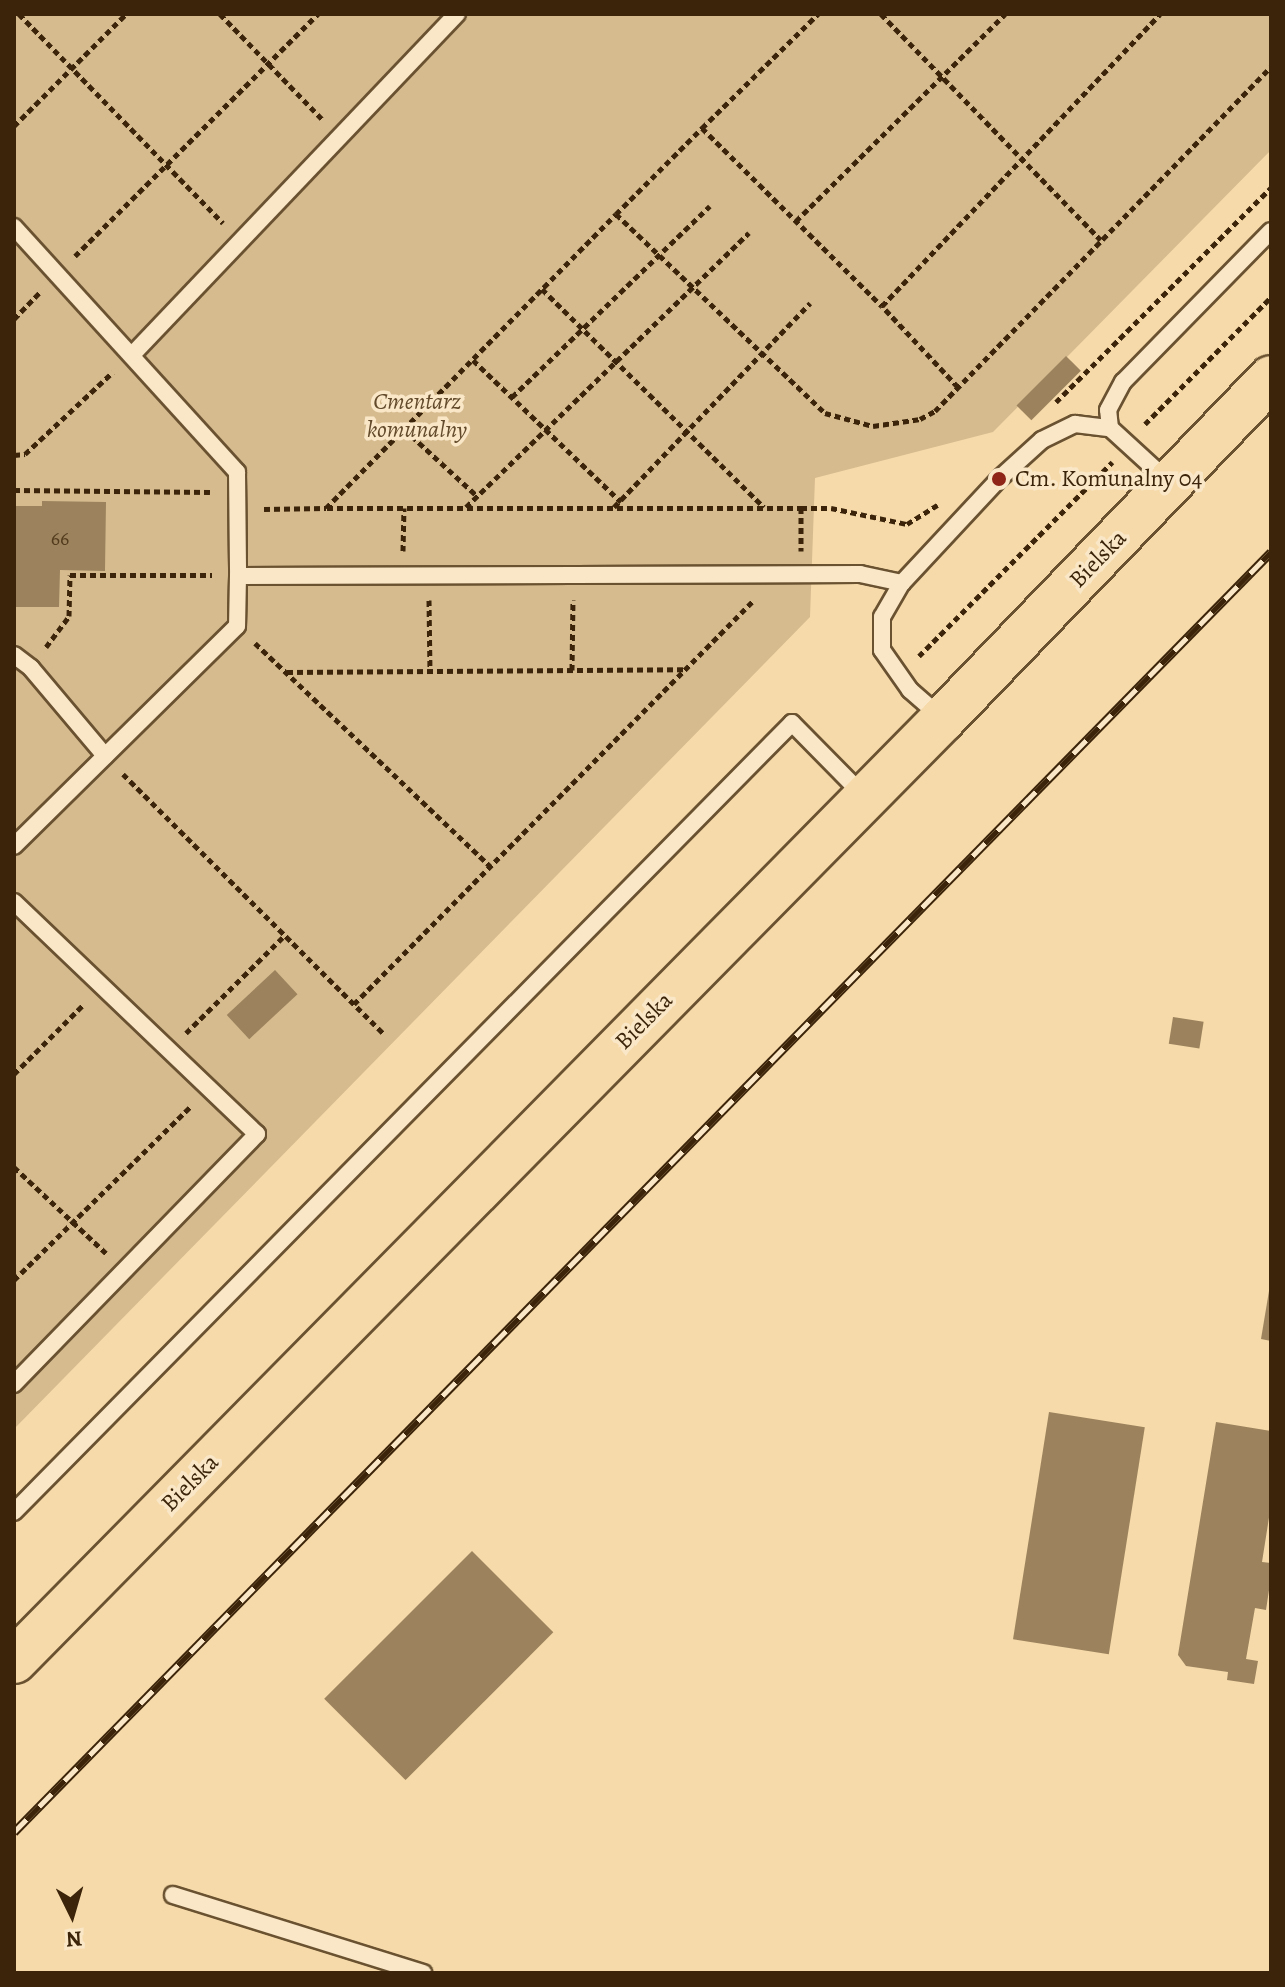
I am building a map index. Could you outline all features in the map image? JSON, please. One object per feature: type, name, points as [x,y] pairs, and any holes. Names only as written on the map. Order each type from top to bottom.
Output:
[{"type":"main road","name":"Bielska","points":[[14,1661],[943,719],[1271,378]]},
{"type":"lane","points":[[132,355],[457,14]]},
{"type":"lane","points":[[14,227],[237,472],[238,509],[237,626],[14,846]]},
{"type":"lane","points":[[1110,428],[1108,410],[1123,382],[1271,231]]},
{"type":"lane","points":[[943,719],[899,676],[882,650],[882,617],[902,583],[1042,440],[1075,424],[1110,428],[1170,484]]},
{"type":"lane","points":[[238,576],[860,574],[902,583]]},
{"type":"lane","points":[[14,655],[31,668],[105,756]]},
{"type":"lane","points":[[14,1512],[792,723],[864,796]]},
{"type":"lane","points":[[14,902],[257,1134],[14,1384]]},
{"type":"lane","points":[[173,1895],[423,1973]]},
{"type":"path","points":[[19,14],[241,240]]},
{"type":"path","points":[[14,126],[126,14]]},
{"type":"path","points":[[220,14],[340,137]]},
{"type":"path","points":[[14,319],[318,14]]},
{"type":"path","points":[[326,508],[818,14]]},
{"type":"path","points":[[881,14],[1101,240]]},
{"type":"path","points":[[796,221],[1005,14]]},
{"type":"path","points":[[882,306],[1160,14]]},
{"type":"path","points":[[616,214],[825,413],[849,422],[898,425],[920,419],[958,387],[1271,67]]},
{"type":"path","points":[[702,128],[882,306],[958,387]]},
{"type":"path","points":[[1043,413],[1271,188]]},
{"type":"path","points":[[512,397],[710,206]]},
{"type":"path","points":[[465,508],[749,233]]},
{"type":"path","points":[[542,289],[765,507]]},
{"type":"path","points":[[899,676],[1271,297]]},
{"type":"path","points":[[613,508],[810,303]]},
{"type":"path","points":[[14,455],[25,454],[132,355]]},
{"type":"path","points":[[473,360],[627,508]]},
{"type":"path","points":[[404,429],[477,496]]},
{"type":"path","points":[[14,490],[208,491],[238,509],[831,508],[907,524],[945,500]]},
{"type":"path","points":[[403,575],[404,508]]},
{"type":"path","points":[[800,575],[801,508]]},
{"type":"path","points":[[31,668],[69,616],[70,575],[238,576]]},
{"type":"path","points":[[429,575],[430,671]]},
{"type":"path","points":[[572,670],[573,575]]},
{"type":"path","points":[[354,1004],[760,595],[763,575]]},
{"type":"path","points":[[237,626],[490,866]]},
{"type":"path","points":[[287,672],[687,669]]},
{"type":"path","points":[[105,756],[383,1033]]},
{"type":"path","points":[[170,1049],[285,935]]},
{"type":"path","points":[[14,1074],[103,985]]},
{"type":"path","points":[[14,1280],[210,1087]]},
{"type":"path","points":[[14,1167],[125,1270]]},
{"type":"green space","name":"Cmentarz komunalny","points":[[14,14],[1271,14],[1271,150],[993,432],[815,478],[810,617],[14,1429]]},
{"type":"building","points":[[1066,356],[1081,371],[1031,420],[1017,405]]},
{"type":"building","points":[[42,501],[106,502],[105,571],[60,570],[59,607],[14,607],[14,506],[42,506]]},
{"type":"building","points":[[275,970],[298,994],[249,1039],[227,1015]]},
{"type":"building","points":[[1173,1017],[1204,1022],[1199,1049],[1169,1044]]},
{"type":"building","points":[[1271,1279],[1271,1341],[1261,1339]]},
{"type":"building","points":[[1049,1412],[1145,1427],[1109,1654],[1013,1639]]},
{"type":"building","points":[[1216,1422],[1271,1431],[1271,1505],[1262,1562],[1271,1563],[1271,1577],[1266,1610],[1255,1608],[1246,1659],[1258,1661],[1254,1684],[1227,1680],[1228,1672],[1186,1666],[1178,1655]]},
{"type":"building","points":[[472,1551],[553,1632],[406,1780],[324,1699]]},
{"type":"railway","points":[[14,1832],[1271,552]]},
{"type":"place","name":"Cm. Komunalny 04","points":[[999,479]]}]
